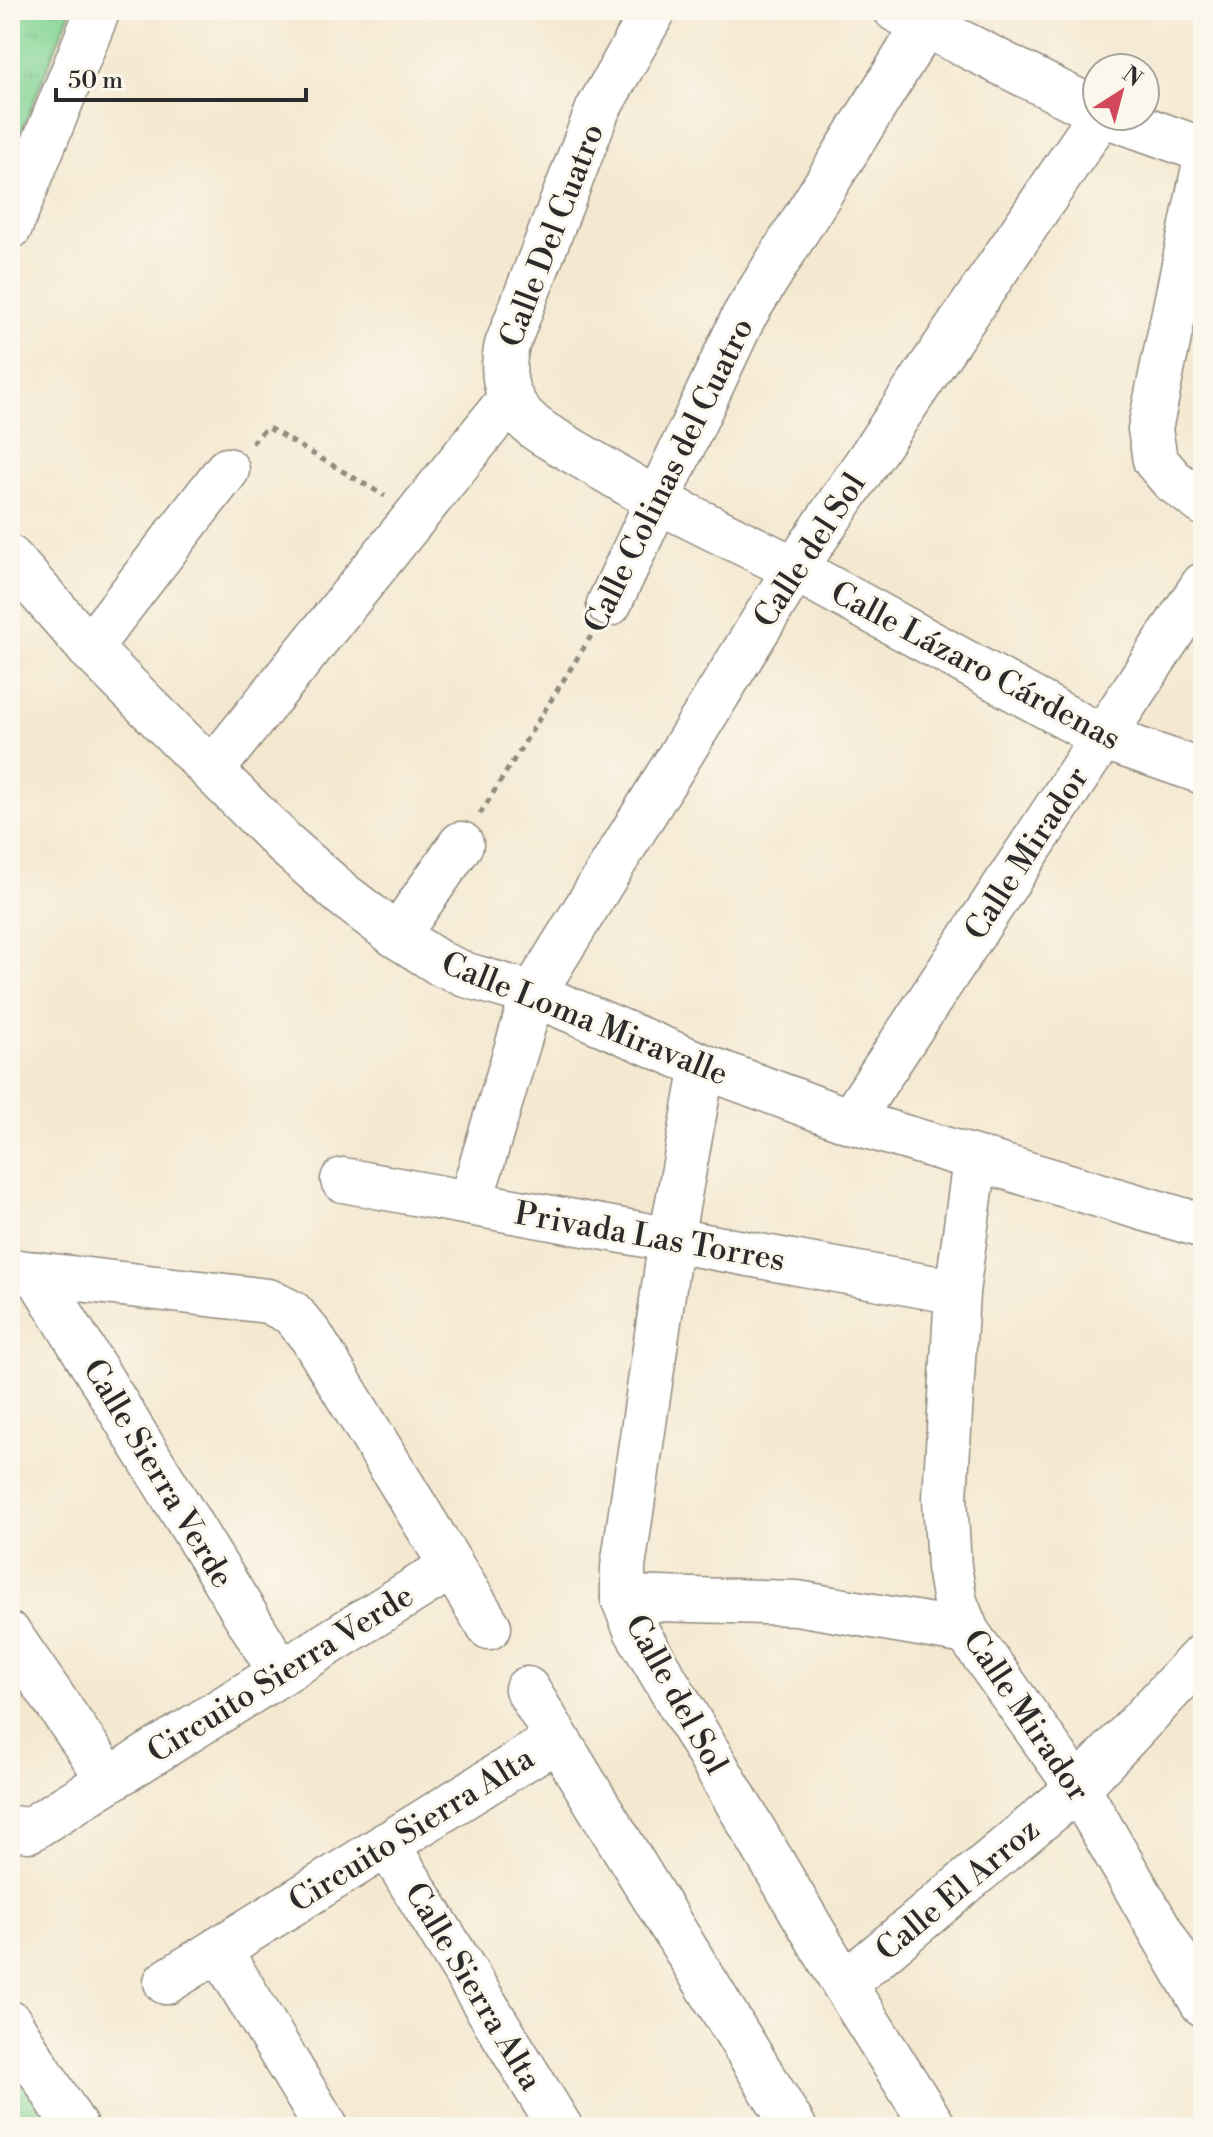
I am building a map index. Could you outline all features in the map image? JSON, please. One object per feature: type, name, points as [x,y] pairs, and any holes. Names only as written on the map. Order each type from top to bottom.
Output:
[{"type":"street","points":[[10,227],[98,10]]},
{"type":"street","name":"Calle Del Cuatro","points":[[509,400],[503,361],[507,345],[598,109],[654,10]]},
{"type":"street","points":[[918,15],[1081,104]]},
{"type":"street","name":"Calle Colinas del Cuatro","points":[[609,604],[744,316],[918,15]]},
{"type":"street","name":"Calle del Sol","points":[[470,1203],[533,994],[795,569],[1087,132]]},
{"type":"street","points":[[1153,132],[1203,150]]},
{"type":"street","points":[[1203,172],[1150,429],[1155,460],[1172,480],[1203,503]]},
{"type":"street","points":[[212,770],[509,400]]},
{"type":"street","name":"Calle Lázaro Cárdenas","points":[[509,400],[528,424],[658,501],[795,569],[1102,737],[1203,772]]},
{"type":"street","points":[[89,648],[227,470]]},
{"type":"street","name":"Calle Loma Miravalle","points":[[10,558],[89,648],[284,843],[342,894],[397,936],[453,970],[533,994],[703,1066],[850,1121],[1203,1226]]},
{"type":"street","name":"Calle Mirador","points":[[850,1121],[1203,585]]},
{"type":"street","points":[[397,936],[461,844]]},
{"type":"street","name":"Calle del Sol","points":[[703,1066],[671,1239],[623,1567],[623,1598],[636,1630],[844,1984],[934,2127]]},
{"type":"street","name":"Calle Mirador","points":[[975,1160],[957,1292],[945,1498],[949,1567],[955,1602],[967,1632],[1078,1788],[1203,2004]]},
{"type":"street","name":"Privada Las Torres","points":[[343,1180],[957,1292]]},
{"type":"street","points":[[24,1272],[268,1301],[292,1313],[311,1336],[489,1627]]},
{"type":"street","name":"Calle Sierra Verde","points":[[24,1272],[281,1673]]},
{"type":"street","name":"Circuito Sierra Verde","points":[[16,1840],[451,1567]]},
{"type":"street","points":[[623,1598],[797,1603],[967,1632]]},
{"type":"street","points":[[10,1635],[109,1779]]},
{"type":"street","name":"Calle El Arroz","points":[[844,1984],[1078,1788],[1203,1655]]},
{"type":"street","points":[[527,1689],[557,1739]]},
{"type":"street","name":"Circuito Sierra Alta","points":[[166,1982],[557,1739],[794,2127]]},
{"type":"street","name":"Calle Sierra Alta","points":[[387,1844],[560,2127]]},
{"type":"street","points":[[219,1949],[326,2127]]},
{"type":"street","points":[[10,2023],[75,2127]]},
{"type":"path","points":[[267,427],[395,502],[410,506],[427,505]]},
{"type":"path","name":"Calle Colinas del Cuatro","points":[[461,844],[575,665],[609,604]]},
{"type":"green space","points":[[10,10],[71,10],[10,160]]},
{"type":"green space","points":[[10,2062],[54,2127],[10,2127]]}]
